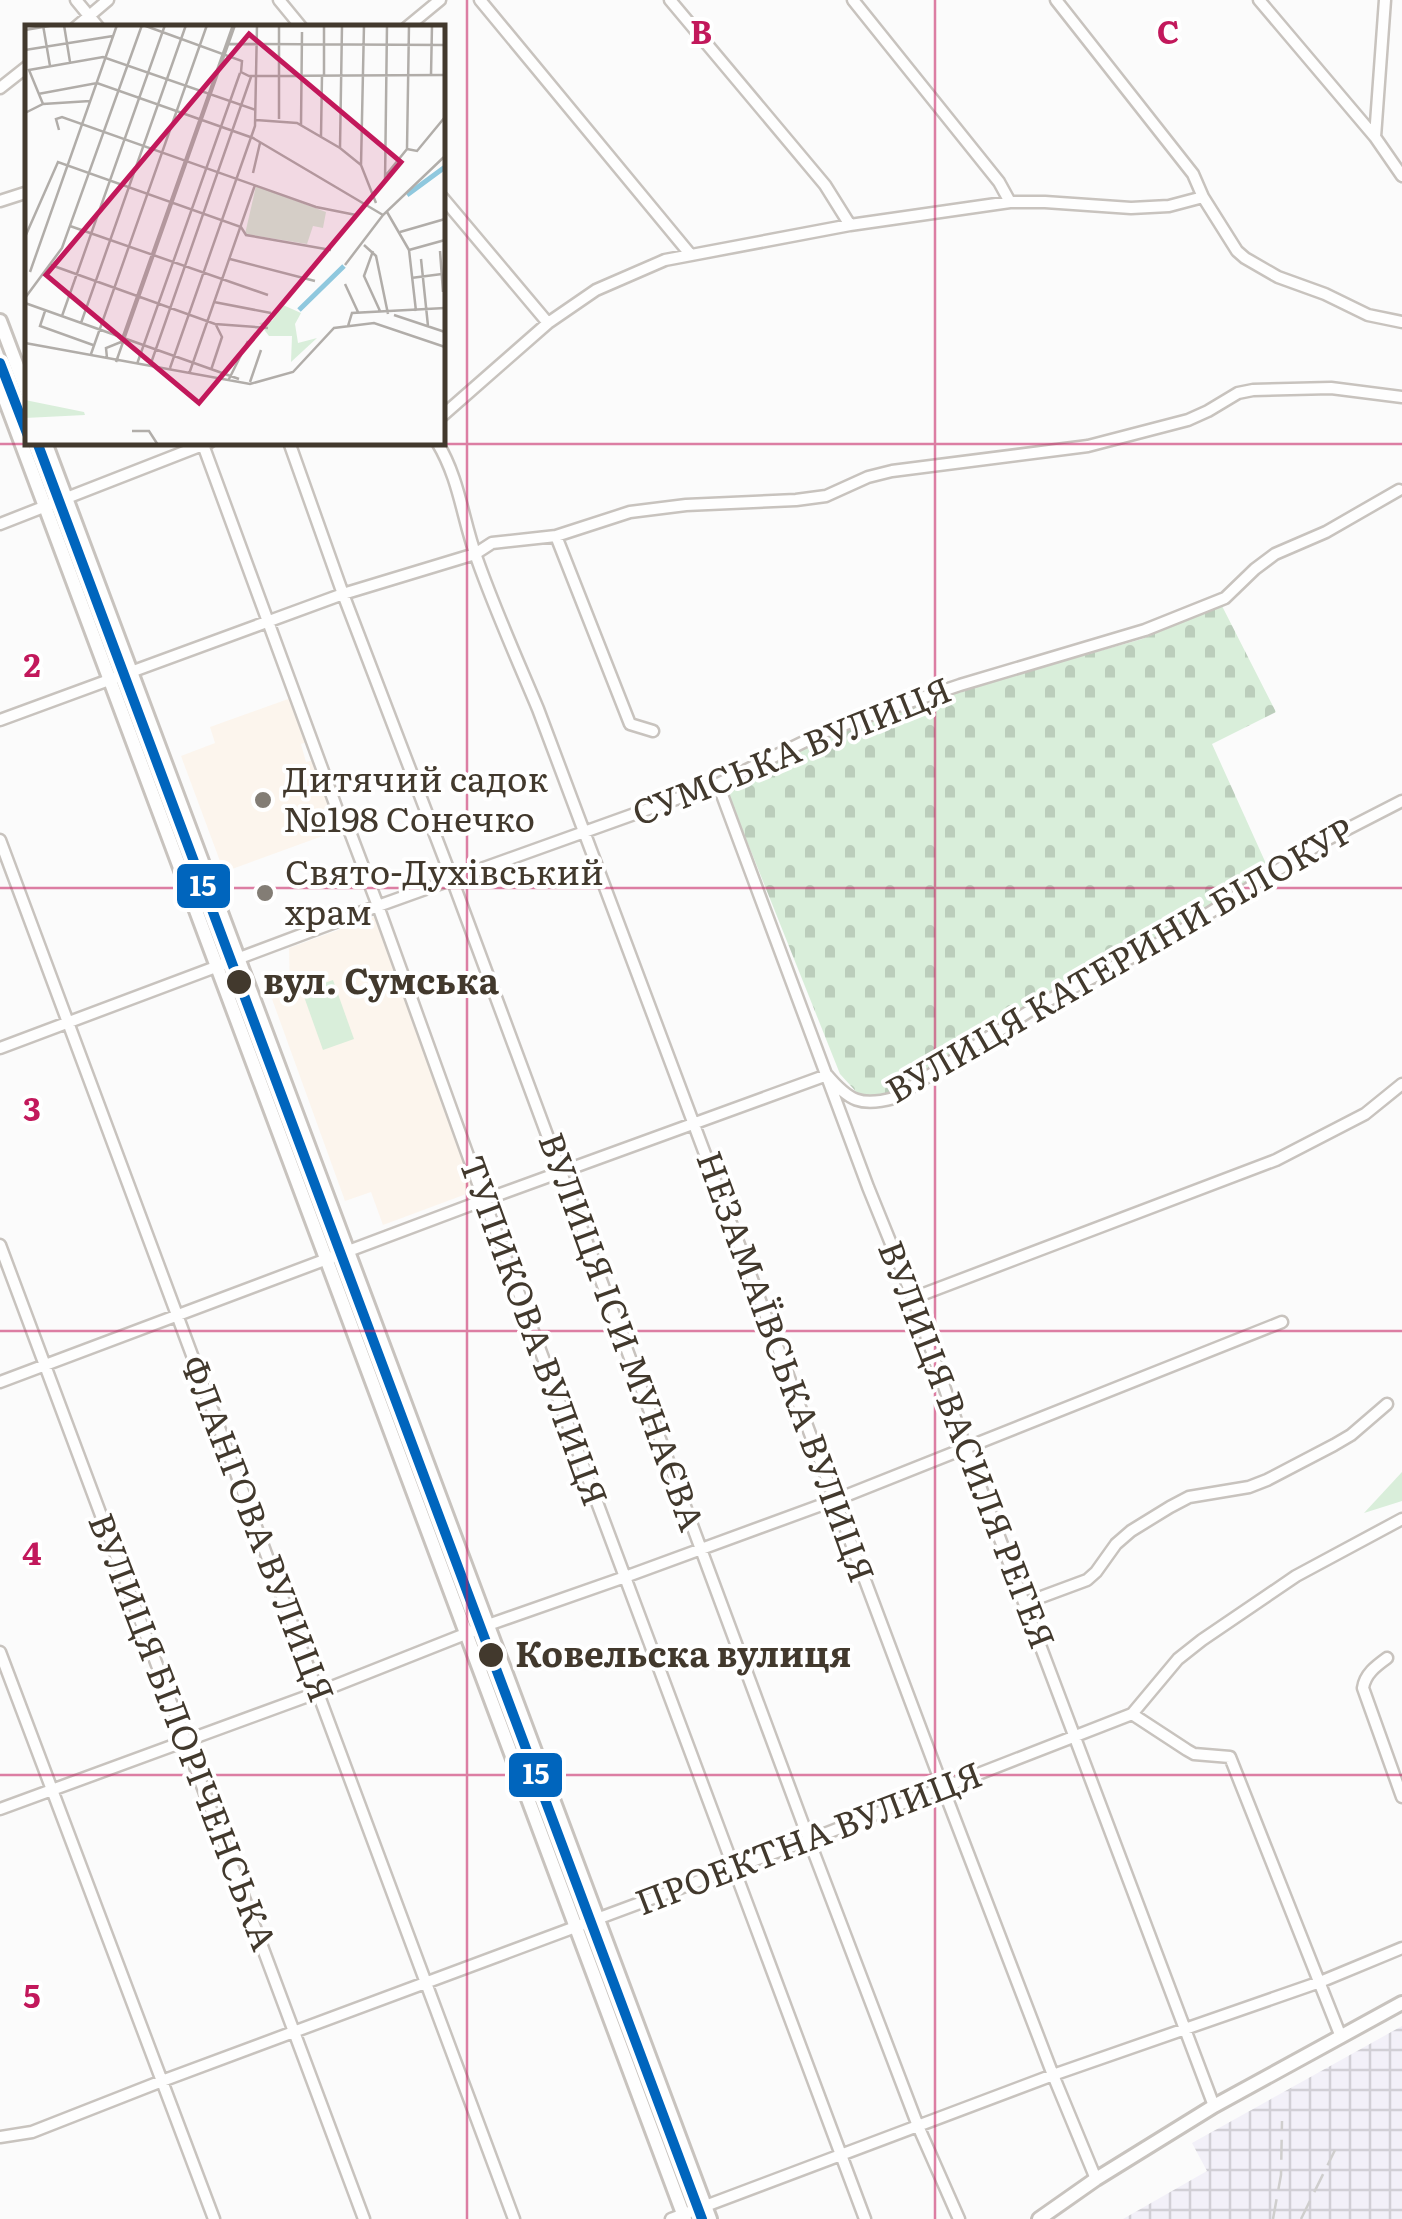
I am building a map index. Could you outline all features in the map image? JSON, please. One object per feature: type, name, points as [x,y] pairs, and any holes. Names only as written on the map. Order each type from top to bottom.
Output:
[{"type":"main road","points":[[0,321],[25,387]]},
{"type":"main road","points":[[0,386],[576,1926],[680,2217]]},
{"type":"main road","points":[[46,445],[708,2212]]},
{"type":"main road","points":[[1038,2219],[1214,2106],[1402,2003]]},
{"type":"street","points":[[76,0],[96,25]]},
{"type":"street","points":[[78,25],[108,0]]},
{"type":"street","points":[[279,0],[300,25]]},
{"type":"street","points":[[410,25],[440,0]]},
{"type":"street","points":[[480,0],[690,254]]},
{"type":"street","points":[[670,0],[825,185],[850,225]]},
{"type":"street","points":[[853,0],[999,182],[1010,202]]},
{"type":"street","points":[[1056,0],[1193,174],[1202,197],[1245,258],[1278,277],[1368,315],[1402,322]]},
{"type":"street","points":[[1260,0],[1375,137],[1402,176]]},
{"type":"street","points":[[1375,137],[1386,0]]},
{"type":"street","points":[[0,88],[25,68]]},
{"type":"street","points":[[0,201],[25,193]]},
{"type":"street","points":[[445,413],[548,323],[596,290],[666,260],[850,225],[1010,202],[1131,208],[1169,206],[1202,197]]},
{"type":"street","points":[[445,201],[548,323]]},
{"type":"street","points":[[0,720],[343,594],[475,554],[492,543],[556,536],[630,512],[686,504],[826,496],[892,471],[1088,446],[1188,420],[1238,393],[1253,390],[1331,388],[1402,397]]},
{"type":"street","points":[[0,524],[200,445]]},
{"type":"street","name":"ТУПИКОВА ВУЛИЦЯ","points":[[206,445],[338,812],[350,832],[378,906],[865,2219]]},
{"type":"street","name":"ВУЛИЦЯ ІСИ МУНАЄВА","points":[[290,445],[810,1840],[918,2126],[958,2219]]},
{"type":"street","name":"НЕЗАМАЇВСЬКА ВУЛИЦЯ","points":[[438,445],[450,463],[475,554],[538,709],[1052,2075],[1096,2179]]},
{"type":"street","name":"СУМСЬКА ВУЛИЦЯ","points":[[0,1048],[718,784],[824,732],[862,718],[960,684],[1145,630],[1225,598],[1275,554],[1326,532],[1398,490]]},
{"type":"street","points":[[556,536],[630,724],[653,731]]},
{"type":"street","name":"ВУЛИЦЯ ВАСИЛЯ РЕГЕЯ","points":[[718,784],[1214,2106]]},
{"type":"street","name":"ВУЛИЦЯ КАТЕРИНИ БІЛОКУР","points":[[0,1382],[827,1075],[840,1090],[862,1102],[894,1098],[1039,1005],[1171,938],[1324,841],[1402,801]]},
{"type":"street","name":"ФЛАНГОВА ВУЛИЦЯ","points":[[0,840],[514,2219]]},
{"type":"street","points":[[913,1298],[1276,1160],[1365,1114],[1402,1084]]},
{"type":"street","name":"ВУЛИЦЯ БІЛОРІЧЕНСЬКА","points":[[0,1245],[364,2219]]},
{"type":"street","points":[[0,1809],[319,1692],[488,1625],[835,1500],[1282,1322]]},
{"type":"street","points":[[1025,1603],[1087,1580],[1131,1531],[1179,1502],[1267,1480],[1350,1435],[1387,1404]]},
{"type":"street","name":"ПРОЕКТНА ВУЛИЦЯ","points":[[0,2137],[32,2132],[810,1840],[1132,1714],[1178,1659],[1202,1640],[1296,1576],[1402,1519]]},
{"type":"street","points":[[0,1652],[214,2219]]},
{"type":"street","points":[[1387,1658],[1371,1671],[1363,1688],[1402,1797]]},
{"type":"street","points":[[1132,1714],[1194,1754],[1230,1758],[1342,2037]]},
{"type":"street","points":[[680,2217],[708,2212],[1052,2075],[1320,1982],[1402,1948]]},
{"type":"shaded area","name":"Дитячий садок №198 Сонечко","points":[[291,698],[307,742],[301,744],[306,762],[314,760],[339,830],[224,872],[181,756],[215,743],[210,727]]},
{"type":"shaded area","points":[[376,916],[477,1190],[383,1225],[371,1192],[345,1201],[272,999],[290,992],[289,948]]},
{"type":"shaded area","points":[[1402,2026],[1402,2219],[1123,2219],[1207,2171],[1192,2143]]},
{"type":"green space","points":[[1222,606],[1276,712],[1212,744],[1268,868],[1157,940],[886,1098],[860,1096],[840,1074],[725,786],[825,735],[952,693],[1142,639]]},
{"type":"green space","points":[[333,980],[354,1039],[323,1050],[302,991]]},
{"type":"green space","points":[[1402,1472],[1402,1501],[1364,1513]]},
{"type":"railway","points":[[1273,2219],[1281,2175],[1282,2121]]},
{"type":"railway","points":[[1301,2219],[1335,2150]]},
{"type":"transit line","name":"15","points":[[0,363],[25,428]]},
{"type":"transit line","name":"15","points":[[38,445],[702,2219]]},
{"type":"place","name":"Дитячий садок №198 Сонечко","points":[[263,800]]},
{"type":"place","name":"Свято-Духівський храм","points":[[265,893]]},
{"type":"place","name":"вул. Сумська","points":[[239,982]]},
{"type":"place","name":"Ковельска вулиця","points":[[491,1655]]}]
